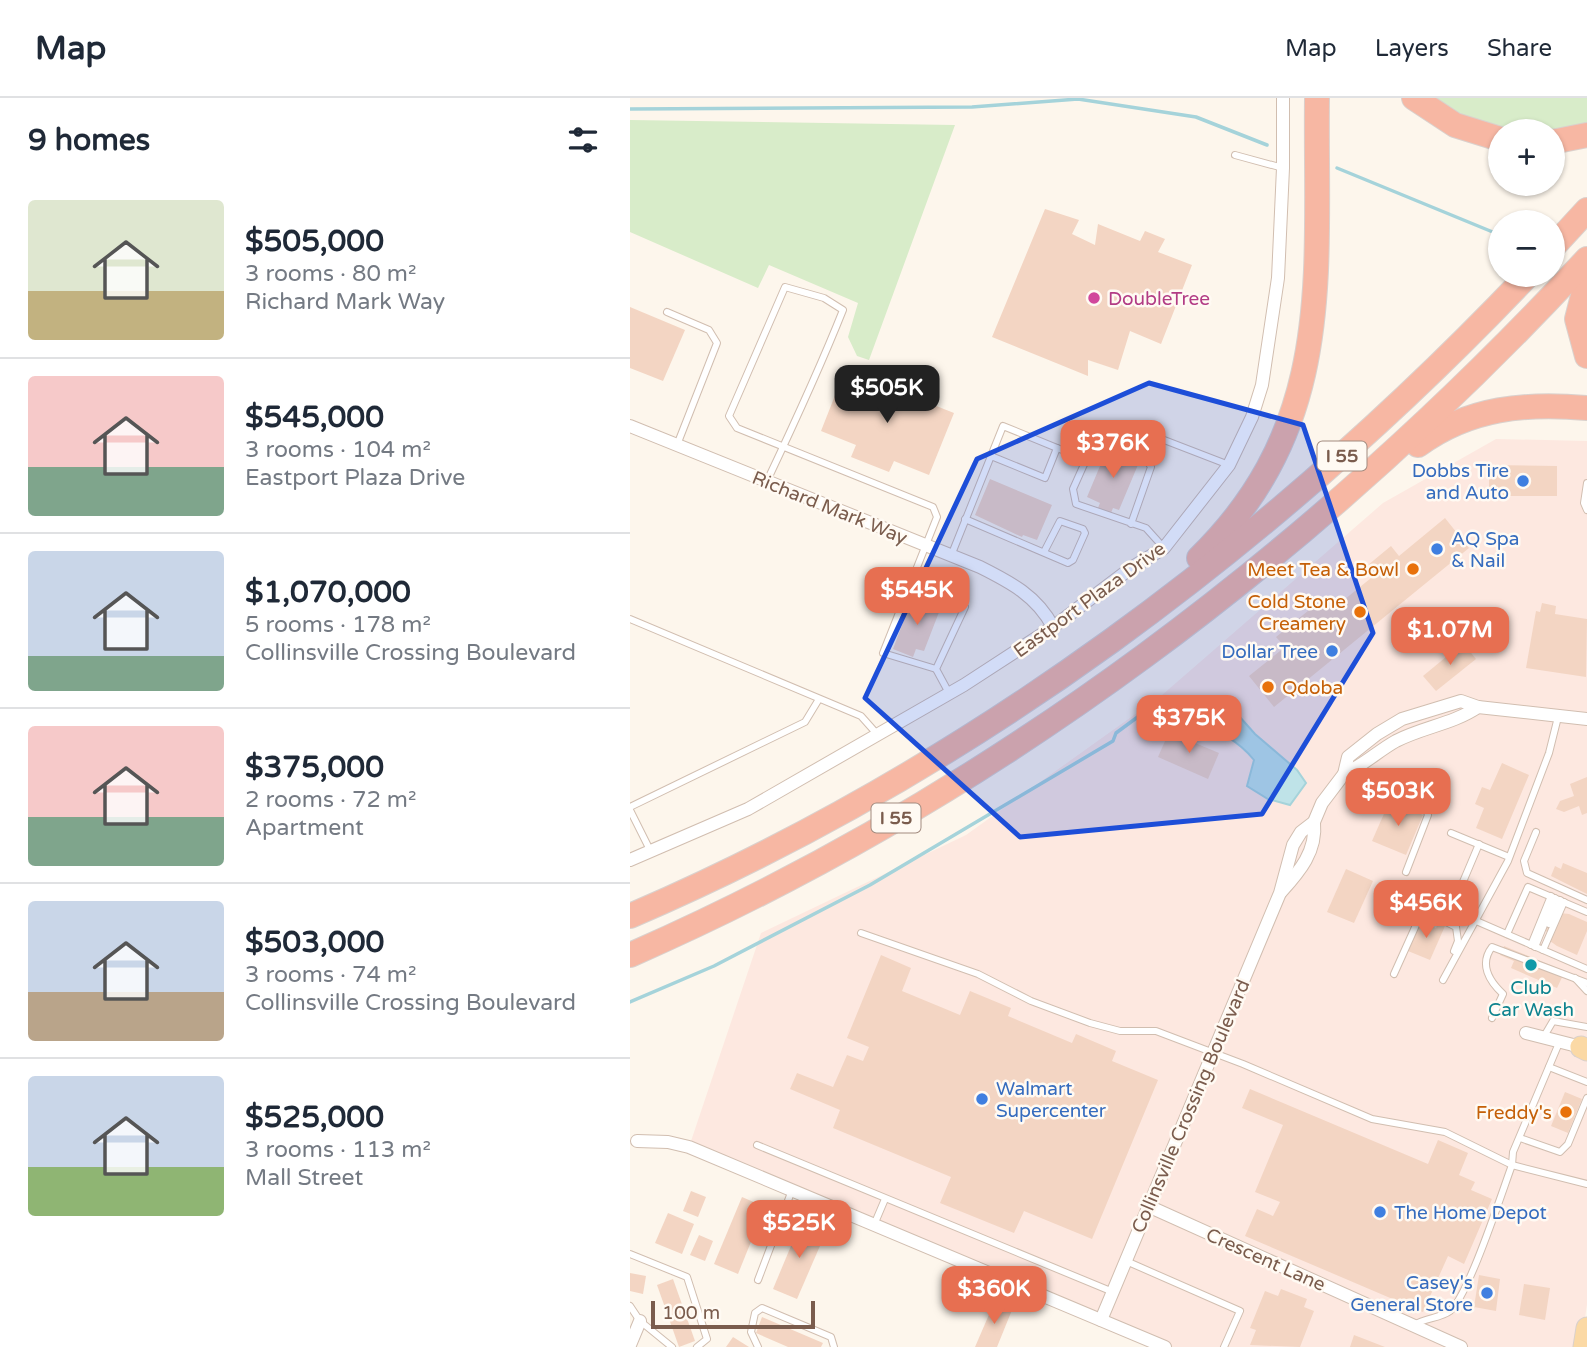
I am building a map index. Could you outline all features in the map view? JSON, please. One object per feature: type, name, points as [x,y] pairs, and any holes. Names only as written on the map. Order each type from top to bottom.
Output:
[{"type":"highway","points":[[1141,620],[1161,590],[1200,557],[1249,502],[1274,461],[1293,417],[1308,359],[1314,313],[1317,98]]},
{"type":"highway","points":[[1414,98],[1455,125],[1488,135]]},
{"type":"highway","points":[[1565,139],[1587,135]]},
{"type":"highway","points":[[1565,234],[1587,210]]},
{"type":"highway","name":"I 55","points":[[630,955],[856,842],[1012,747],[1205,612],[1387,460],[1454,397],[1587,259]]},
{"type":"highway","points":[[1587,280],[1577,319],[1587,356]]},
{"type":"highway","name":"I 55","points":[[630,916],[786,842],[878,792],[965,739],[1141,620],[1342,455],[1434,372],[1516,287]]},
{"type":"highway","points":[[1387,460],[1411,450],[1452,425],[1488,411],[1525,405],[1587,408]]},
{"type":"main road","points":[[1584,1347],[1587,1328]]},
{"type":"street","name":"Eastport Plaza Drive","points":[[630,860],[748,809],[878,735],[1053,627],[1131,568],[1164,548],[1229,465],[1252,417],[1270,348],[1278,278],[1283,98]]},
{"type":"street","name":"Richard Mark Way","points":[[630,426],[951,556],[1025,592],[1045,611],[1053,627]]},
{"type":"street","name":"Collinsville Crossing Boulevard","points":[[1345,774],[1348,757],[1377,734],[1402,719],[1461,701],[1478,707],[1585,722]]},
{"type":"street","name":"Collinsville Crossing Boulevard","points":[[1101,1320],[1280,893],[1293,845],[1300,832],[1314,822],[1322,803],[1345,774],[1363,766],[1397,741],[1461,719],[1478,707]]},
{"type":"street","points":[[1527,1033],[1559,1042],[1585,1043]]},
{"type":"street","points":[[633,1140],[668,1142],[689,1147],[1166,1347]]},
{"type":"street","name":"Crescent Lane","points":[[1148,1206],[1461,1347]]},
{"type":"street","points":[[630,1345],[640,1321]]},
{"type":"lane","points":[[1235,155],[1283,168]]},
{"type":"lane","points":[[767,481],[783,447],[803,410],[843,310],[824,298],[785,287],[729,416],[737,428],[783,447],[933,507],[937,517],[883,653],[936,669],[949,693]]},
{"type":"lane","points":[[667,312],[709,330],[717,343],[677,445]]},
{"type":"lane","points":[[951,556],[1003,426],[1086,459]]},
{"type":"lane","points":[[1153,429],[1159,438],[1229,465]]},
{"type":"lane","points":[[1131,524],[1151,467],[1147,462],[1094,442],[1073,489],[1076,505],[1131,524],[1146,528],[1164,548]]},
{"type":"lane","points":[[991,456],[1045,478],[1057,448]]},
{"type":"lane","points":[[1587,483],[1584,503],[1587,510]]},
{"type":"lane","points":[[965,519],[1068,563],[1073,560],[1085,533],[1083,528],[1060,521],[1044,552]]},
{"type":"lane","points":[[936,669],[965,607]]},
{"type":"lane","points":[[630,619],[861,716],[878,735]]},
{"type":"lane","points":[[651,852],[630,809],[805,722],[819,699]]},
{"type":"lane","points":[[1443,980],[1509,857],[1549,753],[1558,717]]},
{"type":"lane","points":[[1381,787],[1426,809],[1428,816],[1406,872]]},
{"type":"lane","points":[[1536,832],[1524,861],[1527,873],[1587,900]]},
{"type":"lane","points":[[1451,833],[1509,857]]},
{"type":"lane","points":[[1457,896],[1479,844]]},
{"type":"lane","points":[[1507,934],[1528,887],[1587,912]]},
{"type":"lane","points":[[1537,947],[1557,899]]},
{"type":"lane","points":[[1537,947],[1557,899]]},
{"type":"lane","points":[[1394,974],[1417,917],[1424,913],[1452,924],[1458,930],[1450,966]]},
{"type":"lane","points":[[1474,920],[1587,969]]},
{"type":"lane","points":[[861,933],[978,974],[1031,1001],[1090,1023],[1120,1031],[1156,1031],[1212,1051],[1372,1119],[1445,1132],[1512,1165],[1587,1184]]},
{"type":"lane","points":[[1492,1018],[1503,994],[1496,987],[1485,962],[1489,951],[1496,947],[1587,983]]},
{"type":"lane","points":[[1575,978],[1587,991]]},
{"type":"lane","points":[[1543,1038],[1553,1021],[1585,1043]]},
{"type":"lane","points":[[1413,1326],[1424,1318],[1437,1317],[1451,1311],[1464,1291],[1512,1165],[1513,1152],[1559,1042]]},
{"type":"lane","points":[[1549,1067],[1587,1082]]},
{"type":"lane","points":[[1520,1138],[1560,1152],[1568,1144],[1587,1098]]},
{"type":"lane","points":[[757,1145],[1113,1292]]},
{"type":"lane","points":[[758,1280],[792,1190]]},
{"type":"lane","points":[[874,1225],[885,1199]]},
{"type":"lane","points":[[630,1254],[687,1277],[707,1339],[697,1347]]},
{"type":"lane","points":[[1126,1261],[1240,1311],[1225,1347]]},
{"type":"lane","points":[[630,1306],[640,1321],[672,1347]]},
{"type":"lane","points":[[758,1347],[751,1332],[753,1317],[756,1311],[764,1308],[831,1336],[834,1347]]},
{"type":"highlighted area","points":[[1149,383],[1303,425],[1373,633],[1262,814],[1020,837],[865,698],[977,459]]},
{"type":"shaded area","points":[[1496,439],[1587,441],[1587,1304],[1581,1347],[1166,1347],[689,1147],[761,933],[966,835],[1162,695],[1383,503]]},
{"type":"green space","points":[[1420,98],[1587,98],[1587,130],[1565,130],[1565,119],[1488,119],[1488,126]]},
{"type":"green space","points":[[630,120],[955,125],[869,360],[857,356],[848,337],[858,303],[769,265],[758,288],[630,232]]},
{"type":"water","points":[[1222,697],[1255,734],[1297,770],[1306,783],[1290,805],[1268,799],[1247,786],[1254,760],[1227,737],[1195,722],[1194,715],[1208,701]]},
{"type":"building","name":"DoubleTree","points":[[1045,209],[1079,220],[1072,234],[1095,245],[1098,224],[1140,241],[1145,231],[1165,239],[1158,252],[1192,265],[1161,344],[1130,331],[1118,370],[1088,360],[1088,376],[992,337]]},
{"type":"building","points":[[630,307],[685,330],[663,381],[630,368]]},
{"type":"building","points":[[845,370],[954,413],[929,475],[894,461],[889,472],[851,457],[856,445],[821,431]]},
{"type":"building","points":[[1108,447],[1140,460],[1119,510],[1113,508],[1111,513],[1098,508],[1100,503],[1087,497]]},
{"type":"building","name":"Dobbs Tire and Auto","points":[[1489,465],[1557,466],[1557,496],[1489,496]]},
{"type":"building","points":[[990,479],[1052,505],[1037,540],[1023,535],[1022,537],[975,515]]},
{"type":"building","points":[[1445,518],[1469,548],[1274,707],[1249,676],[1285,647],[1276,637],[1325,597],[1334,608],[1376,574],[1368,565],[1391,546],[1399,556]]},
{"type":"building","points":[[913,596],[941,607],[924,651],[916,649],[913,657],[893,649]]},
{"type":"building","points":[[1542,603],[1556,606],[1555,614],[1587,619],[1586,677],[1526,668],[1536,611],[1540,612]]},
{"type":"building","points":[[1463,643],[1476,659],[1436,691],[1423,676]]},
{"type":"building","points":[[1169,732],[1219,753],[1208,779],[1158,757]]},
{"type":"building","points":[[1502,763],[1529,775],[1502,839],[1476,828],[1484,808],[1475,804],[1482,787],[1490,790]]},
{"type":"building","points":[[1587,777],[1587,813],[1582,815],[1579,806],[1564,812],[1556,809],[1560,801],[1574,796],[1570,784]]},
{"type":"building","points":[[1390,800],[1423,815],[1406,855],[1372,841]]},
{"type":"building","points":[[1563,863],[1587,873],[1587,894],[1551,876],[1555,866],[1561,869]]},
{"type":"building","points":[[1346,869],[1373,881],[1354,923],[1327,912]]},
{"type":"building","points":[[1542,911],[1569,914],[1587,922],[1587,931],[1577,955],[1550,941],[1553,934],[1535,927]]},
{"type":"building","points":[[1420,922],[1436,928],[1438,923],[1445,926],[1430,960],[1408,951]]},
{"type":"building","name":"Club Car Wash","points":[[1504,946],[1565,971],[1557,988],[1511,968],[1514,961],[1500,955]]},
{"type":"building","name":"Walmart Supercenter","points":[[881,955],[911,968],[902,991],[960,1015],[970,991],[1011,1008],[1008,1016],[1072,1043],[1076,1034],[1116,1051],[1112,1061],[1158,1080],[1092,1239],[1024,1211],[1014,1233],[940,1203],[951,1177],[833,1128],[840,1110],[790,1089],[797,1073],[833,1087],[847,1055],[863,1061],[869,1047],[847,1038]]},
{"type":"building","name":"The Home Depot","points":[[1250,1089],[1428,1164],[1438,1140],[1468,1153],[1459,1175],[1475,1182],[1471,1190],[1492,1199],[1464,1264],[1448,1256],[1423,1312],[1245,1236],[1257,1209],[1273,1216],[1280,1202],[1255,1192],[1283,1125],[1242,1108]]},
{"type":"building","name":"Freddy's","points":[[1565,1092],[1582,1099],[1568,1133],[1551,1126]]},
{"type":"building","points":[[691,1191],[706,1197],[698,1217],[683,1211]]},
{"type":"building","points":[[742,1197],[765,1207],[738,1274],[714,1264]]},
{"type":"building","points":[[668,1213],[694,1224],[682,1254],[655,1243]]},
{"type":"building","points":[[801,1222],[826,1232],[797,1299],[773,1289]]},
{"type":"building","points":[[699,1235],[713,1241],[705,1261],[690,1255]]},
{"type":"building","points":[[630,1273],[646,1276],[643,1294],[630,1291]]},
{"type":"building","name":"Casey's General Store","points":[[1479,1275],[1500,1279],[1496,1311],[1474,1307]]},
{"type":"building","points":[[673,1279],[695,1341],[679,1347],[657,1285]]},
{"type":"building","name":"Casey's General Store","points":[[1524,1284],[1550,1288],[1545,1320],[1519,1315]]},
{"type":"building","points":[[1281,1289],[1307,1299],[1304,1307],[1314,1311],[1300,1347],[1250,1345],[1256,1330],[1250,1328],[1265,1291],[1278,1296]]},
{"type":"building","points":[[1001,1301],[1012,1310],[997,1347],[975,1347],[994,1303],[1000,1305]]},
{"type":"building","points":[[762,1317],[823,1343],[821,1347],[788,1347],[756,1333]]},
{"type":"building","points":[[1354,1335],[1385,1347],[1350,1347]]},
{"type":"building","points":[[733,1337],[749,1347],[726,1347]]},
{"type":"waterway","points":[[630,109],[972,107],[1078,99],[1196,117],[1267,145]]},
{"type":"waterway","points":[[1337,168],[1488,230]]},
{"type":"waterway","points":[[630,1002],[714,966],[870,885],[1113,741],[1116,733],[1158,702],[1181,713],[1194,715]]},
{"type":"place","name":"DoubleTree","points":[[1094,298]]},
{"type":"place","name":"Dobbs Tire and Auto","points":[[1523,481]]},
{"type":"place","name":"AQ Spa & Nail","points":[[1437,549]]},
{"type":"place","name":"Meet Tea & Bowl","points":[[1413,569]]},
{"type":"place","name":"Cold Stone Creamery","points":[[1360,612]]},
{"type":"place","name":"Dollar Tree","points":[[1332,651]]},
{"type":"place","name":"Qdoba","points":[[1268,687]]},
{"type":"place","name":"Club Car Wash","points":[[1531,965]]},
{"type":"place","name":"Walmart Supercenter","points":[[982,1099]]},
{"type":"place","name":"Freddy's","points":[[1566,1112]]},
{"type":"place","name":"The Home Depot","points":[[1380,1212]]},
{"type":"place","name":"Casey's General Store","points":[[1487,1293]]}]
